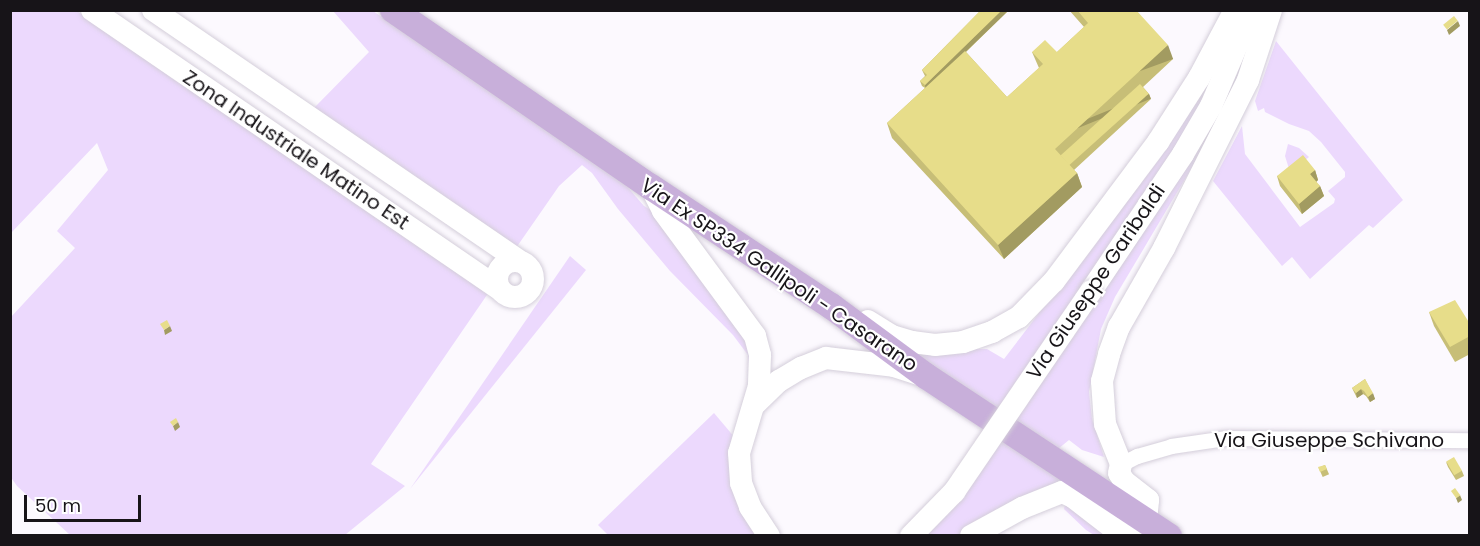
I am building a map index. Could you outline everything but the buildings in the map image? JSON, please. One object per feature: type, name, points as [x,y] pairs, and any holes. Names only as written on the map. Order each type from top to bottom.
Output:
[{"type":"main road","name":"Zona Industriale Matino Est","points":[[92,10],[360,192],[507,296],[525,295],[531,289],[532,272],[527,264],[379,166],[153,10]]},
{"type":"main road","name":"Via Ex SP334 Gallipoli - Casarano","points":[[393,10],[651,188],[831,306],[926,376],[1169,536]]},
{"type":"main road","points":[[831,306],[852,310],[892,336],[935,345],[971,339],[992,332],[1019,317],[1039,300],[1158,142],[1199,78],[1235,10]]},
{"type":"main road","name":"Via Giuseppe Garibaldi","points":[[911,536],[954,492],[1183,154],[1211,106],[1252,10]]},
{"type":"main road","points":[[971,536],[1022,508],[1062,492],[1073,496],[1113,528],[1127,531],[1146,520],[1148,500],[1124,481],[1119,473],[1121,464],[1112,446],[1104,414],[1102,381],[1119,327],[1164,248],[1248,80],[1271,10]]},
{"type":"main road","points":[[154,54],[174,25]]},
{"type":"main road","points":[[360,192],[379,166]]},
{"type":"main road","points":[[651,188],[663,211],[744,318],[755,336],[760,355],[759,386],[739,453],[741,483],[750,507],[769,536]]},
{"type":"main road","points":[[500,289],[496,281],[498,272],[502,266],[518,260]]},
{"type":"main road","points":[[754,405],[779,381],[801,368],[826,358],[894,366],[926,376]]},
{"type":"street","name":"Via Giuseppe Schivano","points":[[1121,464],[1137,456],[1171,446],[1226,438],[1470,440]]},
{"type":"shaded area","points":[[10,11],[77,11],[489,292],[371,464],[405,486],[345,535],[70,535],[17,486],[10,476],[11,317],[75,248],[57,231],[108,170],[97,143],[11,233]]},
{"type":"shaded area","points":[[333,11],[373,11],[624,183],[644,206],[660,215],[752,347],[751,393],[748,355],[733,335],[670,271],[618,209],[592,173],[582,165],[559,186],[516,248],[314,108],[369,52]]},
{"type":"shaded area","points":[[1262,11],[1231,96],[1214,130],[1115,297],[1101,329],[1089,392],[1092,419],[1104,457],[1082,450],[1069,440],[1058,449],[1015,420]]},
{"type":"shaded area","points":[[1276,41],[1403,200],[1373,228],[1369,225],[1310,279],[1292,257],[1282,266],[1213,181],[1242,126],[1245,154],[1300,227],[1334,203],[1335,199],[1328,191],[1345,177],[1345,172],[1321,142],[1309,131],[1265,112],[1264,108],[1258,111],[1255,101]]},
{"type":"shaded area","points":[[1225,47],[1211,92],[1002,411],[907,349],[987,349],[1004,359],[1123,203]]},
{"type":"shaded area","points":[[1288,144],[1299,148],[1309,157],[1290,172],[1285,156]]},
{"type":"shaded area","points":[[570,256],[586,270],[410,489]]},
{"type":"shaded area","points":[[714,413],[736,439],[759,535],[608,535],[598,525]]},
{"type":"shaded area","points":[[1002,440],[1065,481],[959,535],[924,536]]},
{"type":"shaded area","points":[[1059,498],[1067,499],[1113,535],[1094,535],[1086,530],[1064,509],[1066,500],[981,536],[1045,502]]}]
